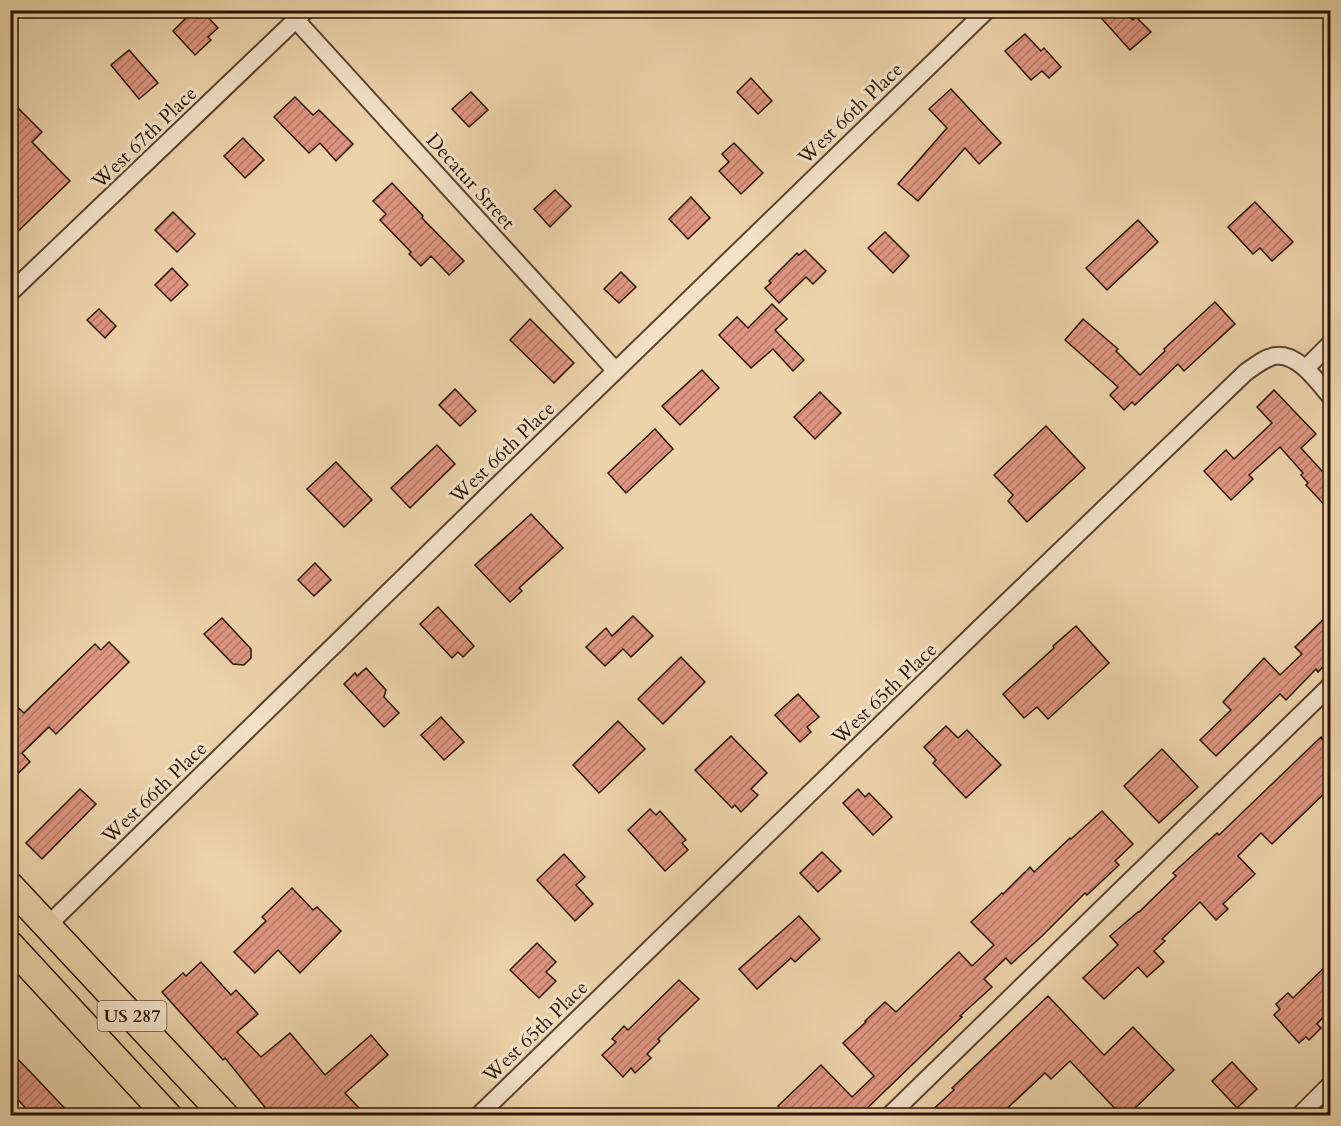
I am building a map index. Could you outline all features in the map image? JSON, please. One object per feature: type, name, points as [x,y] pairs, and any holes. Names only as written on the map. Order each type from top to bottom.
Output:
[{"type":"main road","name":"US 287","points":[[10,886],[225,1116]]},
{"type":"main road","name":"US 287","points":[[10,945],[168,1116]]},
{"type":"street","name":"West 66th Place","points":[[47,926],[987,10]]},
{"type":"street","name":"Decatur Street","points":[[301,15],[615,370]]},
{"type":"street","name":"West 67th Place","points":[[10,293],[301,15]]},
{"type":"street","points":[[1330,344],[1306,368],[1330,396]]},
{"type":"street","name":"West 65th Place","points":[[478,1116],[1246,372],[1275,356],[1286,356],[1306,368]]},
{"type":"street","points":[[889,1116],[1330,686]]},
{"type":"street","points":[[1299,1116],[1330,1085]]},
{"type":"building","points":[[194,10],[201,10],[218,28],[208,37],[211,40],[195,55],[173,31]]},
{"type":"building","points":[[1094,10],[1123,10],[1133,20],[1136,17],[1151,32],[1130,50]]},
{"type":"building","points":[[1025,34],[1041,51],[1044,48],[1061,67],[1049,78],[1042,71],[1031,80],[1005,51]]},
{"type":"building","points":[[129,50],[158,83],[139,99],[111,65]]},
{"type":"building","points":[[751,78],[772,101],[758,114],[737,92]]},
{"type":"building","points":[[951,89],[1001,143],[979,164],[965,148],[918,201],[898,184],[947,128],[929,109]]},
{"type":"building","points":[[471,92],[488,110],[469,127],[452,109]]},
{"type":"building","points":[[295,97],[313,115],[319,110],[353,144],[336,161],[320,143],[309,153],[274,117]]},
{"type":"building","points":[[10,100],[42,132],[32,142],[70,181],[10,239]]},
{"type":"building","points":[[243,138],[264,160],[245,178],[224,156]]},
{"type":"building","points":[[734,143],[763,173],[741,194],[719,171],[729,162],[722,154]]},
{"type":"building","points":[[392,183],[464,261],[449,275],[431,256],[421,266],[409,254],[411,252],[380,220],[386,214],[373,201]]},
{"type":"building","points":[[555,190],[571,206],[550,227],[534,209]]},
{"type":"building","points":[[691,197],[710,218],[688,239],[669,219]]},
{"type":"building","points":[[1255,202],[1293,242],[1272,261],[1260,248],[1253,254],[1228,227]]},
{"type":"building","points":[[173,212],[195,234],[177,252],[155,230]]},
{"type":"building","points":[[1138,220],[1158,242],[1107,290],[1086,268]]},
{"type":"building","points":[[885,232],[909,256],[893,273],[868,248]]},
{"type":"building","points":[[805,250],[826,271],[813,284],[806,277],[779,303],[765,288],[797,253],[799,255]]},
{"type":"building","points":[[172,268],[188,285],[171,301],[155,285]]},
{"type":"building","points":[[621,272],[636,287],[619,303],[604,289]]},
{"type":"building","points":[[1215,302],[1235,324],[1184,371],[1178,364],[1135,405],[1132,402],[1124,410],[1110,395],[1118,387],[1065,340],[1083,319],[1118,349],[1116,351],[1140,375],[1165,351],[1164,349]]},
{"type":"building","points":[[772,304],[787,319],[775,330],[804,360],[793,371],[773,349],[751,368],[719,335],[737,317],[748,328]]},
{"type":"building","points":[[99,309],[116,326],[105,338],[87,320]]},
{"type":"building","points":[[530,319],[574,363],[554,383],[510,340]]},
{"type":"building","points":[[702,370],[719,388],[680,425],[662,406]]},
{"type":"building","points":[[455,389],[476,411],[460,426],[439,405]]},
{"type":"building","points":[[1274,390],[1316,434],[1301,448],[1322,471],[1330,463],[1330,511],[1306,485],[1308,483],[1301,475],[1303,473],[1280,447],[1249,475],[1253,479],[1231,500],[1204,471],[1226,450],[1234,459],[1272,423],[1257,407]]},
{"type":"building","points":[[820,392],[841,413],[815,439],[794,417]]},
{"type":"building","points":[[1046,426],[1085,468],[1027,522],[1008,501],[1013,495],[994,475]]},
{"type":"building","points":[[655,429],[673,449],[626,493],[608,473]]},
{"type":"building","points":[[437,445],[455,464],[410,508],[391,488]]},
{"type":"building","points":[[336,462],[372,500],[344,527],[307,489]]},
{"type":"building","points":[[531,514],[563,548],[519,588],[522,591],[510,602],[475,565]]},
{"type":"building","points":[[315,563],[331,580],[314,596],[298,580]]},
{"type":"building","points":[[438,607],[474,646],[463,657],[458,652],[452,658],[420,624]]},
{"type":"building","points":[[1330,613],[1330,660],[1318,672],[1316,669],[1286,700],[1280,694],[1216,756],[1200,740],[1231,710],[1223,702],[1264,658],[1280,675],[1302,654],[1295,647]]},
{"type":"building","points":[[633,616],[653,636],[631,657],[623,649],[605,666],[586,647],[606,628],[612,636]]},
{"type":"building","points":[[222,618],[251,649],[251,658],[244,665],[233,664],[204,634]]},
{"type":"building","points":[[1076,626],[1109,663],[1048,719],[1037,707],[1024,718],[1003,694]]},
{"type":"building","points":[[109,642],[129,662],[56,734],[49,727],[22,753],[30,762],[10,781],[10,700],[24,713],[95,644],[101,650]]},
{"type":"building","points":[[681,657],[705,682],[663,724],[638,699]]},
{"type":"building","points":[[366,668],[386,690],[384,697],[399,713],[384,727],[344,684],[355,673],[357,676]]},
{"type":"building","points":[[798,694],[819,717],[807,727],[811,732],[800,742],[775,715]]},
{"type":"building","points":[[441,717],[464,742],[444,760],[421,735]]},
{"type":"building","points":[[618,721],[645,749],[599,793],[573,765]]},
{"type":"building","points":[[946,726],[958,738],[967,730],[1001,765],[966,798],[933,763],[936,760],[924,747]]},
{"type":"building","points":[[731,736],[767,773],[751,789],[758,795],[741,812],[735,805],[732,808],[695,770]]},
{"type":"building","points":[[1321,737],[1330,748],[1330,788],[1272,844],[1261,833],[1238,856],[1255,874],[1223,904],[1228,909],[1216,920],[1200,902],[1162,939],[1165,941],[1154,951],[1164,962],[1147,977],[1138,967],[1104,999],[1083,978],[1118,945],[1110,936],[1176,876],[1173,873],[1217,833],[1219,835]]},
{"type":"building","points":[[1162,749],[1198,787],[1159,823],[1124,786]]},
{"type":"building","points":[[80,789],[96,804],[42,859],[26,843]]},
{"type":"building","points":[[858,789],[865,797],[869,793],[892,817],[873,835],[843,803]]},
{"type":"building","points":[[650,809],[656,815],[660,811],[686,840],[682,843],[688,850],[665,871],[628,830]]},
{"type":"building","points":[[1102,811],[1133,844],[1115,861],[1119,865],[1087,895],[1085,893],[1011,964],[1006,958],[984,979],[992,987],[859,1116],[787,1116],[778,1106],[821,1065],[852,1097],[874,1076],[843,1043],[885,1002],[896,1012],[959,952],[972,966],[994,945],[971,922],[1030,867],[1034,872]]},
{"type":"building","points":[[822,852],[841,871],[818,892],[800,873]]},
{"type":"building","points":[[564,854],[585,877],[576,885],[593,904],[575,921],[537,880]]},
{"type":"building","points":[[292,888],[313,910],[317,907],[341,931],[300,973],[278,950],[255,973],[234,952],[266,921],[262,917]]},
{"type":"building","points":[[799,916],[820,939],[795,962],[791,958],[757,989],[739,969]]},
{"type":"building","points":[[537,943],[556,962],[546,972],[556,981],[539,998],[510,970]]},
{"type":"building","points":[[201,962],[231,995],[236,990],[258,1014],[237,1032],[261,1057],[290,1033],[325,1075],[371,1035],[388,1055],[345,1093],[359,1108],[352,1116],[272,1116],[225,1058],[223,1060],[162,992],[183,973],[186,976]]},
{"type":"building","points":[[1330,962],[1330,1010],[1317,1024],[1321,1028],[1309,1040],[1306,1037],[1299,1043],[1274,1015],[1280,1009],[1276,1004],[1288,993],[1293,998]]},
{"type":"building","points":[[679,980],[699,999],[658,1039],[660,1041],[647,1054],[651,1058],[635,1073],[631,1068],[623,1077],[602,1055],[616,1042],[612,1039],[624,1026],[628,1030]]},
{"type":"building","points":[[1048,996],[1104,1055],[1133,1027],[1174,1070],[1127,1116],[1122,1116],[1070,1061],[1051,1079],[1045,1073],[999,1116],[926,1116],[954,1090],[952,1088]]},
{"type":"building","points":[[10,1051],[72,1116],[33,1116],[10,1091]]},
{"type":"building","points":[[1232,1062],[1257,1089],[1237,1108],[1212,1081]]}]
